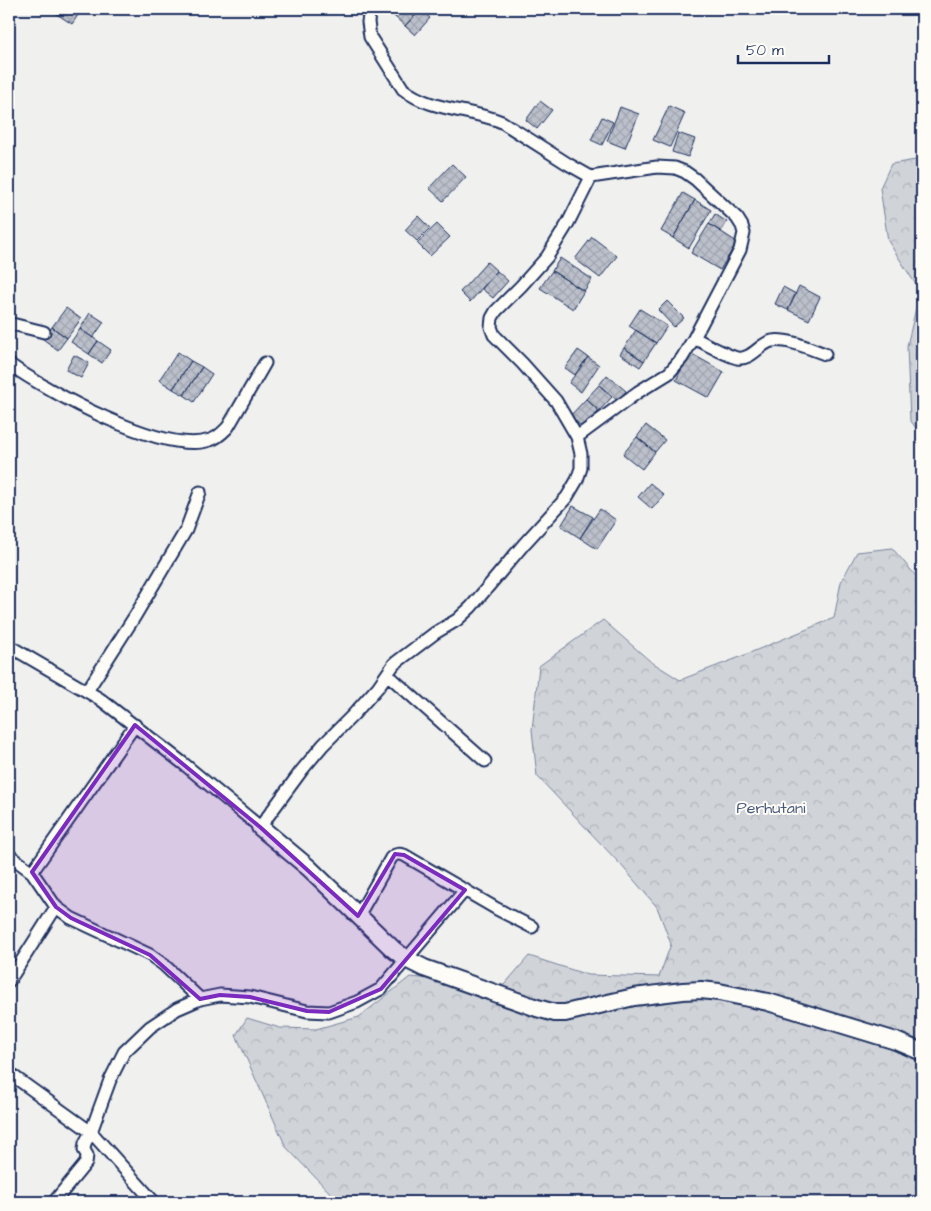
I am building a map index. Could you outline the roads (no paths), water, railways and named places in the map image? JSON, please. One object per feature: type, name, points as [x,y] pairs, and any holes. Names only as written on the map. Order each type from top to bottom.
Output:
[{"type":"main road","points":[[260,826],[309,868],[393,949],[406,959],[424,968],[555,1013],[565,1013],[634,996],[700,990],[719,992],[768,1002],[896,1041],[922,1052]]},
{"type":"street","points":[[370,9],[368,22],[370,37],[408,94],[420,100],[502,122],[591,177],[657,167],[675,168],[695,179],[737,218],[742,226],[744,233],[740,250],[682,358],[669,373],[638,392],[577,437]]},
{"type":"street","points":[[9,646],[100,699],[260,826],[323,745],[378,687],[394,664],[457,620],[471,607],[566,497],[577,480],[581,468],[581,454],[577,437],[556,401],[494,335],[491,327],[492,318],[496,311],[547,257],[568,223],[591,177]]},
{"type":"street","points":[[9,324],[44,332]]},
{"type":"street","points":[[694,338],[737,358],[747,357],[765,344],[773,341],[784,341],[825,354]]},
{"type":"street","points":[[9,364],[77,405],[139,431],[190,443],[209,441],[222,433],[265,363]]},
{"type":"street","points":[[87,691],[135,616],[186,530],[200,492]]},
{"type":"street","points":[[387,674],[485,761]]},
{"type":"street","points":[[32,872],[134,726]]},
{"type":"street","points":[[358,916],[391,858],[395,854],[399,854],[404,855],[532,927]]},
{"type":"street","points":[[9,855],[32,872],[56,907],[71,918],[150,955],[164,965],[200,999]]},
{"type":"street","points":[[54,1202],[86,1163],[88,1155],[84,1146],[110,1080],[124,1052],[150,1027],[177,1009],[200,999],[220,994],[250,997],[307,1011],[329,1012],[358,1002],[381,989],[465,890]]},
{"type":"street","points":[[9,981],[56,907]]},
{"type":"street","points":[[9,1073],[91,1132],[154,1202]]},
{"type":"park label","name":"Perhutani","points":[[771,807]]}]
